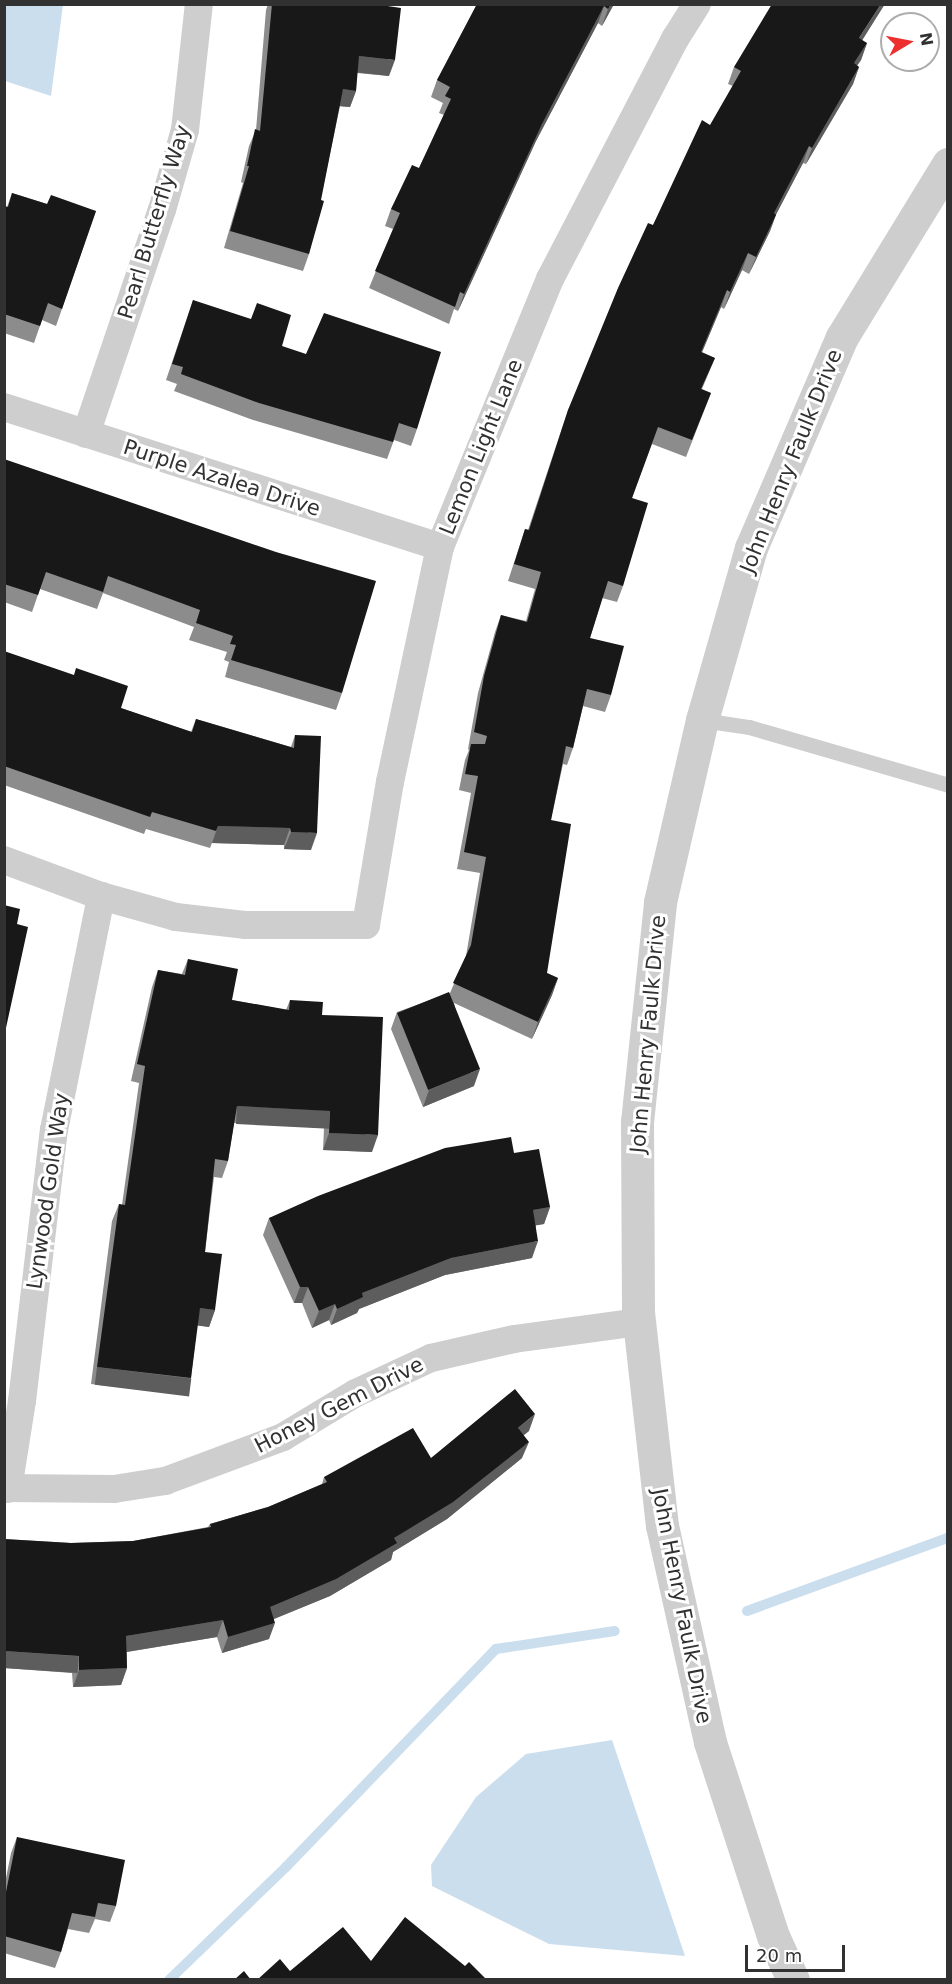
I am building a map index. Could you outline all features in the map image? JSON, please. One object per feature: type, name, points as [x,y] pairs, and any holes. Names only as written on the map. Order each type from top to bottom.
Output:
[{"type":"street","name":"Pearl Butterfly Way","points":[[86,434],[162,210],[185,130],[199,4]]},
{"type":"street","name":"Lemon Light Lane","points":[[101,896],[176,917],[245,926],[366,925],[390,782],[440,547],[550,279],[675,39],[697,4]]},
{"type":"street","name":"John Henry Faulk Drive","points":[[793,1980],[773,1936],[710,1742],[662,1526],[640,1322],[637,1122],[660,902],[702,720],[751,548],[842,337],[948,164]]},
{"type":"street","name":"Purple Azalea Drive","points":[[4,407],[440,547]]},
{"type":"street","points":[[4,861],[101,896]]},
{"type":"street","name":"Lynwood Gold Way","points":[[6,1489],[21,1401],[54,1130],[101,896]]},
{"type":"street","name":"Honey Gem Drive","points":[[6,1489],[114,1489],[165,1481],[283,1437],[356,1393],[431,1358],[514,1339],[640,1322]]},
{"type":"lane","points":[[702,720],[749,727],[948,785]]},
{"type":"water","points":[[5,4],[63,5],[51,96],[5,81]]},
{"type":"water","points":[[612,1740],[685,1956],[549,1944],[432,1886],[431,1865],[476,1797],[526,1754]]},
{"type":"building","points":[[272,4],[382,4],[401,8],[395,60],[359,56],[356,91],[343,89],[321,200],[324,201],[309,254],[230,231],[249,166],[247,166],[255,129],[260,131]]},
{"type":"building","points":[[477,4],[611,4],[608,9],[604,6],[542,124],[464,294],[460,292],[455,307],[375,271],[400,213],[391,209],[412,165],[419,168],[451,99],[445,96],[450,87],[437,80]]},
{"type":"building","points":[[772,4],[881,4],[859,38],[867,43],[854,63],[859,67],[812,148],[809,146],[774,213],[776,215],[756,257],[748,253],[730,292],[727,290],[701,352],[715,358],[701,389],[711,393],[692,440],[658,427],[632,498],[648,503],[623,586],[608,581],[590,638],[624,646],[611,695],[587,689],[573,748],[566,746],[551,820],[571,824],[547,973],[558,978],[538,1022],[453,983],[471,945],[486,857],[464,852],[478,776],[465,774],[471,744],[485,744],[487,736],[474,732],[484,676],[501,615],[527,622],[541,572],[514,564],[525,529],[529,530],[568,410],[618,288],[648,223],[653,225],[702,120],[710,125],[741,71],[734,67]]},
{"type":"building","points":[[12,193],[47,204],[51,195],[96,211],[62,309],[48,303],[40,326],[4,314],[4,206],[8,207]]},
{"type":"building","points":[[193,300],[251,319],[257,303],[291,315],[282,346],[306,354],[324,313],[441,352],[417,429],[399,423],[393,442],[259,403],[181,374],[183,367],[172,364]]},
{"type":"building","points":[[4,459],[276,552],[376,581],[342,693],[231,660],[236,645],[230,644],[233,636],[196,623],[200,610],[108,576],[103,592],[46,572],[38,595],[4,584]]},
{"type":"building","points":[[4,651],[74,675],[76,668],[128,686],[121,708],[192,732],[196,719],[294,748],[295,735],[321,736],[317,833],[291,832],[290,828],[218,826],[216,831],[152,812],[150,817],[4,766]]},
{"type":"building","points":[[4,905],[20,909],[17,924],[28,927],[4,1037]]},
{"type":"building","points":[[188,959],[238,969],[232,1000],[289,1010],[290,1000],[323,1002],[322,1015],[383,1017],[378,1135],[329,1133],[330,1111],[237,1106],[228,1161],[215,1159],[205,1252],[222,1254],[215,1310],[200,1308],[191,1378],[97,1367],[119,1204],[125,1205],[145,1066],[137,1064],[158,970],[185,975]]},
{"type":"building","points":[[449,992],[480,1069],[428,1090],[397,1013]]},
{"type":"building","points":[[511,1137],[514,1153],[539,1149],[550,1207],[533,1210],[538,1241],[451,1258],[362,1293],[363,1297],[337,1309],[335,1304],[319,1311],[308,1287],[300,1287],[269,1218],[318,1196],[445,1148]]},
{"type":"building","points":[[515,1389],[535,1414],[518,1428],[529,1442],[453,1502],[394,1538],[397,1543],[336,1579],[270,1607],[275,1623],[228,1637],[223,1620],[126,1636],[127,1668],[79,1670],[79,1656],[5,1651],[4,1539],[71,1543],[133,1541],[211,1527],[210,1524],[268,1507],[327,1482],[324,1477],[413,1428],[431,1458]]},
{"type":"building","points":[[17,1837],[125,1860],[116,1906],[98,1903],[95,1917],[72,1913],[61,1952],[4,1936],[4,1902]]},
{"type":"building","points":[[405,1917],[465,1966],[469,1962],[487,1980],[257,1980],[280,1959],[290,1971],[343,1927],[371,1961]]},
{"type":"building","points":[[244,1971],[251,1980],[234,1980]]},
{"type":"waterway","points":[[747,1611],[948,1538]]},
{"type":"waterway","points":[[169,1980],[286,1867],[496,1649],[615,1631]]}]
